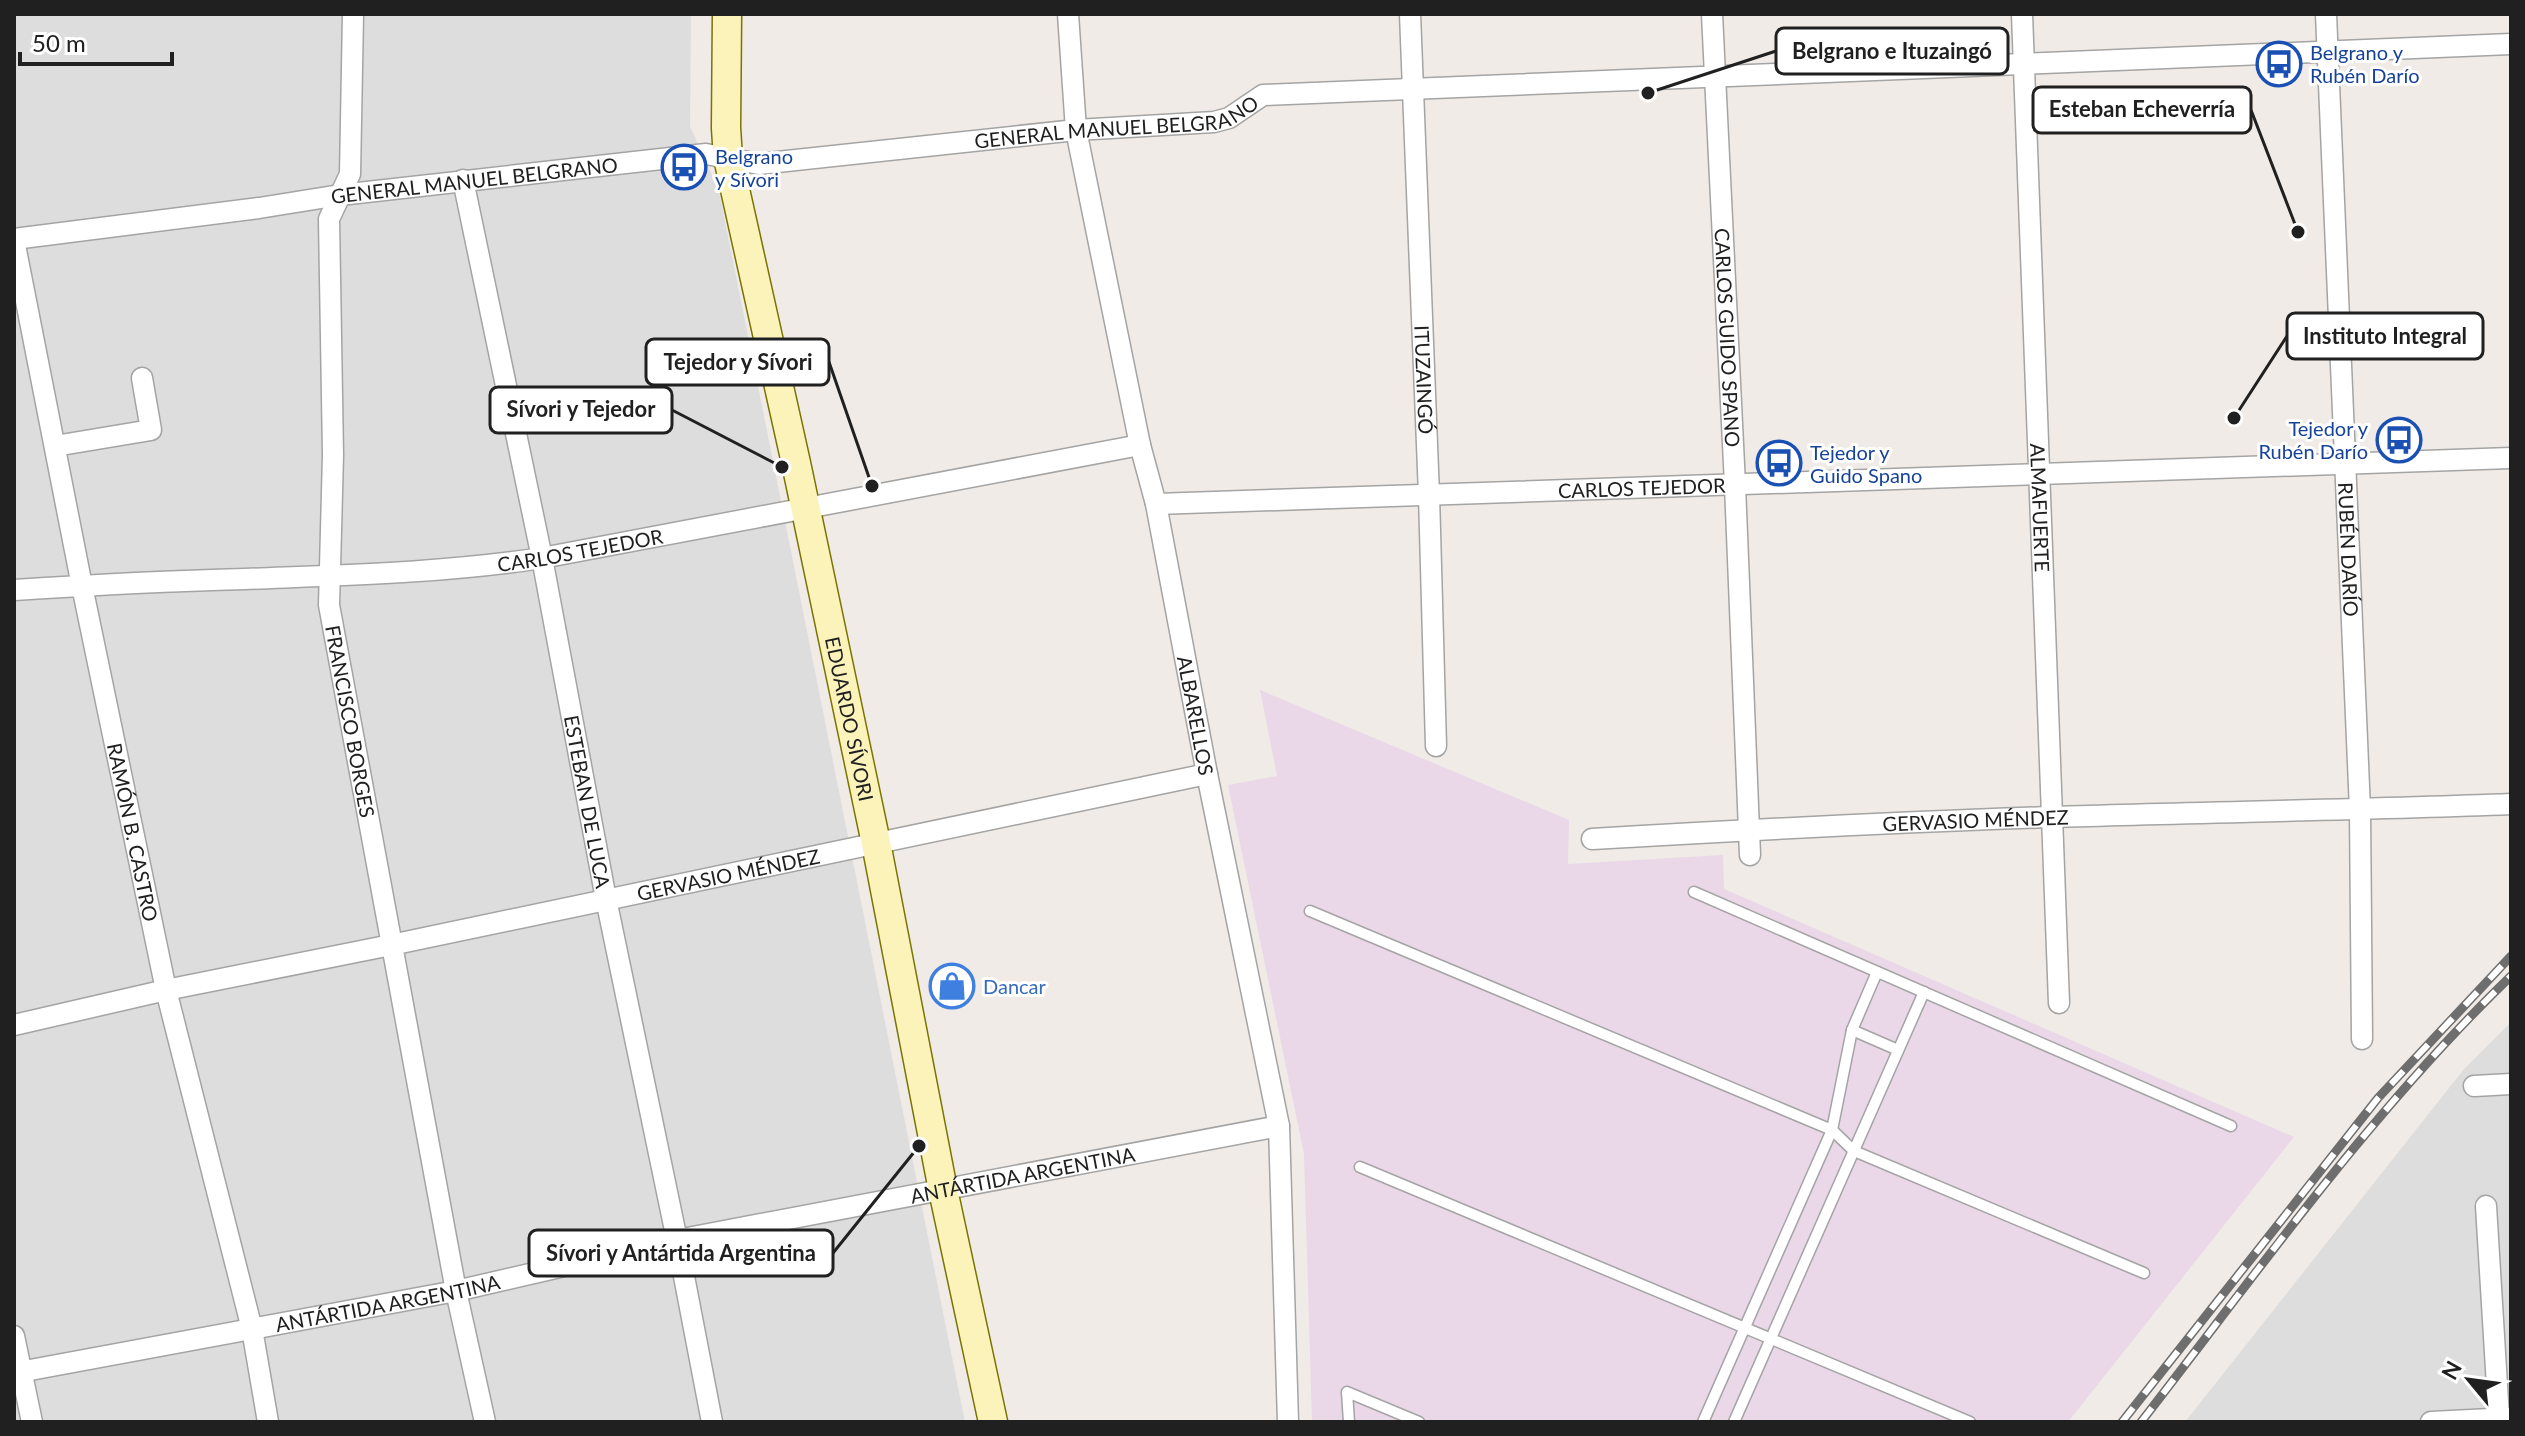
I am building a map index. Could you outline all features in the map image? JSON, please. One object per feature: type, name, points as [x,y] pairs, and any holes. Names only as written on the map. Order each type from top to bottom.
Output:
[{"type":"street","name":"FRANCISCO BORGES","points":[[353,14],[350,174],[329,219],[333,455],[329,605],[456,1291],[485,1422]]},
{"type":"street","name":"EDUARDO SÍVORI","points":[[727,14],[728,158],[876,843],[943,1190],[993,1422]]},
{"type":"street","name":"ALBARELLOS","points":[[1068,14],[1076,130],[1140,445],[1156,504],[1279,1126],[1288,1422]]},
{"type":"street","name":"ITUZAINGÓ","points":[[1410,14],[1436,746]]},
{"type":"street","name":"CARLOS GUIDO SPANO","points":[[1712,14],[1750,855]]},
{"type":"street","name":"ALMAFUERTE","points":[[2022,14],[2059,1003]]},
{"type":"street","name":"RUBÉN DARÍO","points":[[2326,14],[2360,810],[2362,1039]]},
{"type":"street","name":"GENERAL MANUEL BELGRANO","points":[[14,239],[340,195],[706,154],[759,164],[1076,130],[1214,122],[1229,118],[1263,95],[2511,44]]},
{"type":"street","name":"ESTEBAN DE LUCA","points":[[463,180],[542,558],[606,899],[712,1422]]},
{"type":"street","name":"RAMÓN B. CASTRO","points":[[14,239],[166,990],[252,1329],[268,1422]]},
{"type":"street","points":[[55,446],[151,430],[142,378]]},
{"type":"street","name":"CARLOS TEJEDOR","points":[[14,590],[484,567],[1140,445]]},
{"type":"street","name":"CARLOS TEJEDOR","points":[[1156,504],[2511,458]]},
{"type":"street","name":"GERVASIO MÉNDEZ","points":[[14,1025],[166,990],[1207,774]]},
{"type":"street","name":"GERVASIO MÉNDEZ","points":[[1592,839],[2052,817],[2511,804]]},
{"type":"street","points":[[2474,1086],[2511,1084]]},
{"type":"street","name":"ANTÁRTIDA ARGENTINA","points":[[18,1373],[456,1291],[677,1240],[1279,1126]]},
{"type":"street","points":[[2431,1422],[2505,1418],[2486,1206]]},
{"type":"street","points":[[14,1336],[18,1373],[32,1422]]},
{"type":"lane","points":[[1694,892],[2231,1126]]},
{"type":"lane","points":[[1310,911],[1832,1130],[1854,1151],[2144,1273]]},
{"type":"lane","points":[[1703,1422],[1832,1130],[1852,1030],[1877,972]]},
{"type":"lane","points":[[1734,1422],[1924,992]]},
{"type":"lane","points":[[1852,1030],[1898,1050]]},
{"type":"lane","points":[[1360,1167],[1970,1422]]},
{"type":"lane","points":[[1349,1422],[1347,1392],[1419,1422]]},
{"type":"shaded area","points":[[14,14],[691,14],[690,126],[719,191],[965,1422],[14,1422]]},
{"type":"shaded area","points":[[1260,690],[1569,820],[1568,864],[1723,855],[1724,889],[2294,1137],[2068,1422],[1312,1422],[1304,1154],[1228,785],[1277,776]]},
{"type":"shaded area","points":[[2511,1022],[2511,1422],[2185,1422],[2464,1069]]},
{"type":"railway","points":[[2122,1422],[2378,1098],[2511,956]]},
{"type":"railway","points":[[2141,1422],[2364,1136],[2460,1027],[2511,976]]},
{"type":"place","name":"Belgrano y Rubén Darío","points":[[2279,64]]},
{"type":"place","name":"Belgrano e Ituzaingó","points":[[1648,93]]},
{"type":"place","name":"Belgrano y Sívori","points":[[684,167]]},
{"type":"place","name":"Esteban Echeverría","points":[[2298,232]]},
{"type":"place","name":"Instituto Integral","points":[[2234,418]]},
{"type":"place","name":"Tejedor y Rubén Darío","points":[[2399,440]]},
{"type":"place","name":"Tejedor y Guido Spano","points":[[1779,463]]},
{"type":"place","name":"Sívori y Tejedor","points":[[782,467]]},
{"type":"place","name":"Tejedor y Sívori","points":[[872,486]]},
{"type":"place","name":"Dancar","points":[[952,986]]},
{"type":"place","name":"Sívori y Antártida Argentina","points":[[919,1146]]}]
